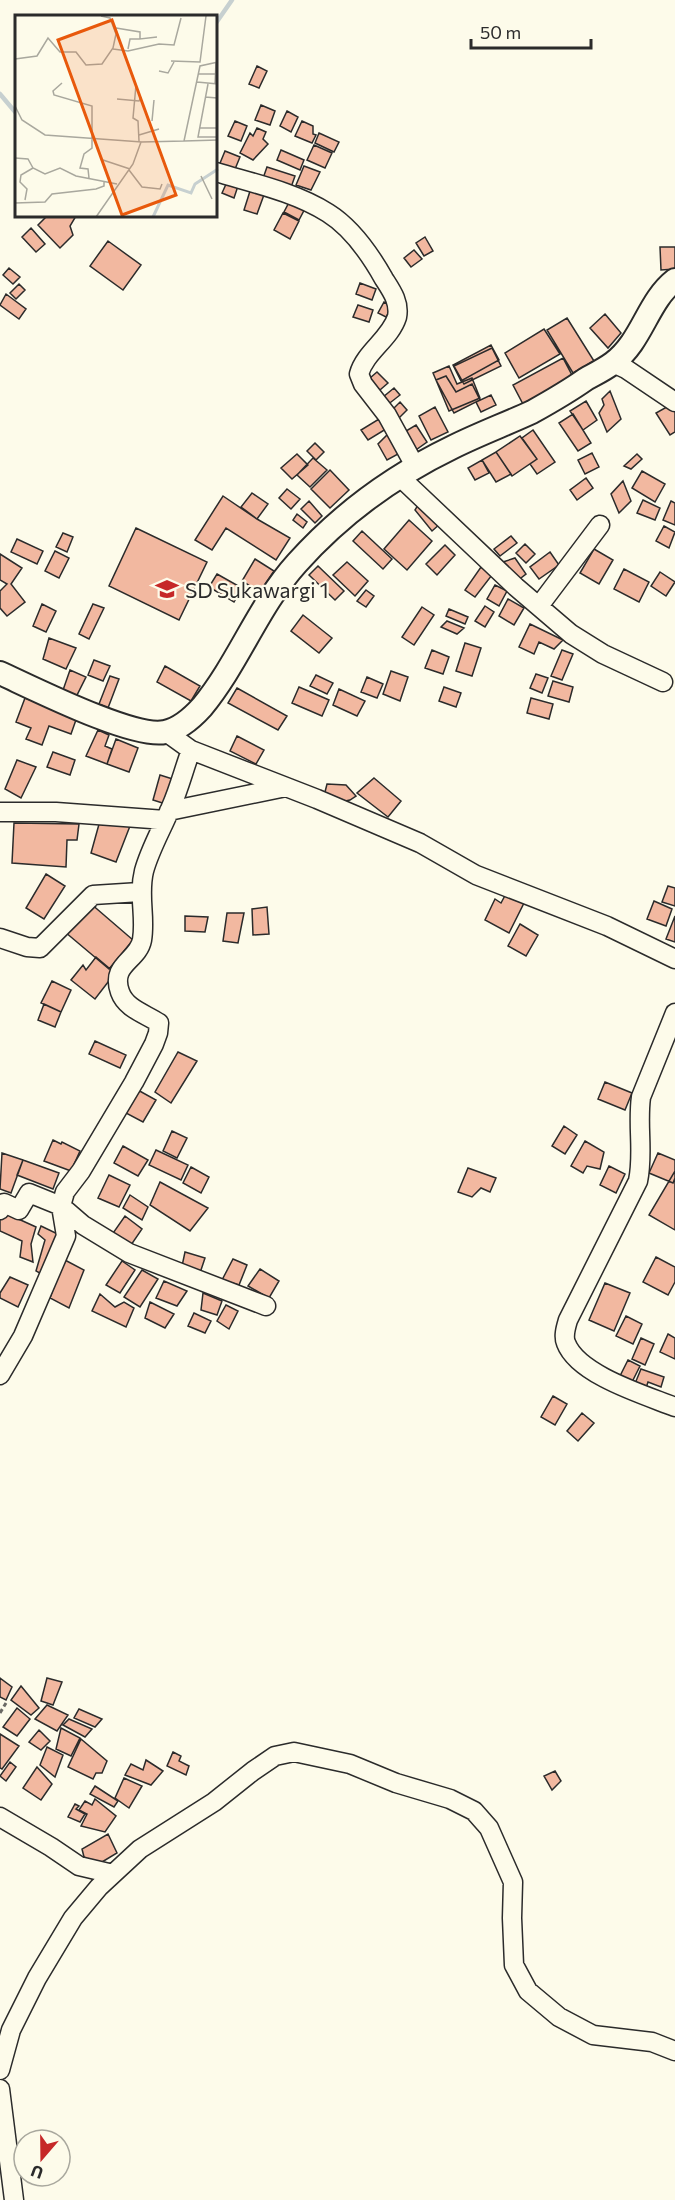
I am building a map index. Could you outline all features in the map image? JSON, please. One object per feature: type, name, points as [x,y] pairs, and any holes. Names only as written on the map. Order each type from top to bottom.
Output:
[{"type":"main road","points":[[0,673],[129,728],[147,732],[166,732],[184,724],[202,706],[287,574],[307,552],[348,515],[407,472],[453,447],[532,411],[613,363],[632,345],[656,302],[667,286],[675,280]]},
{"type":"street","points":[[218,173],[287,195],[328,213],[346,227],[371,256],[395,298],[397,316],[392,327],[359,374],[363,384],[387,416],[407,472],[539,606],[571,634],[586,644],[663,682]]},
{"type":"street","points":[[613,363],[626,369],[675,402]]},
{"type":"street","points":[[539,606],[600,525]]},
{"type":"street","points":[[166,732],[191,750],[420,843],[476,875],[607,926],[675,959]]},
{"type":"street","points":[[0,1374],[23,1336],[64,1243],[66,1230],[61,1206],[65,1192],[81,1171],[134,1082],[158,1034],[159,1023],[124,1000],[118,983],[119,973],[126,961],[139,950],[142,940],[140,892],[144,871],[191,750]]},
{"type":"street","points":[[0,812],[167,815],[286,787]]},
{"type":"street","points":[[0,938],[27,947],[40,948],[93,896],[140,892]]},
{"type":"street","points":[[675,1013],[641,1097],[639,1111],[642,1156],[638,1181],[568,1320],[565,1332],[566,1342],[572,1353],[590,1370],[675,1407]]},
{"type":"street","points":[[0,1210],[4,1203],[19,1210],[28,1193],[61,1206],[83,1225],[129,1253],[266,1306]]},
{"type":"street","points":[[0,2070],[11,2030],[37,1978],[73,1918],[99,1887],[140,1849],[214,1802],[275,1756],[294,1752],[350,1764],[396,1783],[450,1799],[474,1811],[489,1828],[513,1882],[514,1965],[528,1991],[559,2017],[593,2035],[652,2042],[675,2051]]},
{"type":"street","points":[[0,1817],[79,1866],[113,1874]]},
{"type":"street","points":[[0,2096],[14,2200]]},
{"type":"path","points":[[0,1713],[6,1703]]},
{"type":"building","points":[[257,66],[267,71],[259,88],[249,84]]},
{"type":"building","points":[[261,105],[275,111],[270,125],[255,120]]},
{"type":"building","points":[[287,111],[298,117],[291,132],[280,126]]},
{"type":"building","points":[[235,121],[247,126],[241,141],[228,136]]},
{"type":"building","points":[[302,121],[313,126],[313,134],[316,135],[312,143],[295,136]]},
{"type":"building","points":[[257,128],[266,132],[263,139],[268,144],[253,160],[240,153],[250,133],[253,136]]},
{"type":"building","points":[[319,133],[339,142],[334,152],[315,143]]},
{"type":"building","points":[[314,145],[332,153],[325,168],[307,160]]},
{"type":"building","points":[[281,150],[304,160],[300,170],[277,160]]},
{"type":"building","points":[[225,151],[240,157],[233,174],[218,168]]},
{"type":"building","points":[[304,166],[320,172],[311,190],[296,185]]},
{"type":"building","points":[[267,167],[295,176],[289,193],[261,184]]},
{"type":"building","points":[[227,182],[238,186],[234,198],[222,193]]},
{"type":"building","points":[[251,188],[265,192],[257,214],[244,210]]},
{"type":"building","points":[[295,191],[310,199],[299,220],[284,212]]},
{"type":"building","points":[[283,213],[299,221],[290,239],[274,230]]},
{"type":"building","points":[[45,218],[75,218],[70,226],[73,235],[60,248],[38,225]]},
{"type":"building","points":[[31,228],[45,244],[36,252],[22,237]]},
{"type":"building","points":[[425,237],[433,251],[424,256],[416,243]]},
{"type":"building","points":[[108,241],[141,265],[123,290],[90,266]]},
{"type":"building","points":[[660,247],[675,247],[675,269],[661,270]]},
{"type":"building","points":[[414,250],[422,259],[411,267],[404,258]]},
{"type":"building","points":[[9,268],[20,277],[13,284],[3,275]]},
{"type":"building","points":[[360,283],[376,289],[372,300],[356,294]]},
{"type":"building","points":[[19,284],[25,290],[16,299],[10,293]]},
{"type":"building","points":[[6,294],[26,309],[19,319],[0,305]]},
{"type":"building","points":[[384,302],[392,306],[386,317],[378,313]]},
{"type":"building","points":[[358,305],[373,310],[369,322],[353,317]]},
{"type":"building","points":[[605,314],[621,333],[608,348],[590,328]]},
{"type":"building","points":[[567,318],[594,361],[573,373],[547,330]]},
{"type":"building","points":[[544,329],[560,354],[519,378],[505,353]]},
{"type":"building","points":[[491,345],[499,360],[461,381],[453,365]]},
{"type":"building","points":[[492,348],[501,366],[464,384],[454,366]]},
{"type":"building","points":[[563,358],[574,379],[524,406],[513,385]]},
{"type":"building","points":[[449,366],[457,384],[472,378],[480,398],[449,411],[433,373]]},
{"type":"building","points":[[377,372],[388,383],[373,396],[363,384]]},
{"type":"building","points":[[446,376],[456,392],[472,384],[480,400],[454,413],[436,380]]},
{"type":"building","points":[[394,388],[400,395],[386,406],[377,402]]},
{"type":"building","points":[[610,391],[621,419],[607,432],[599,413],[604,405],[602,399]]},
{"type":"building","points":[[491,395],[496,405],[481,412],[476,402]]},
{"type":"building","points":[[586,401],[597,420],[583,430],[570,411]]},
{"type":"building","points":[[400,402],[407,410],[394,423],[387,415]]},
{"type":"building","points":[[672,404],[675,409],[675,432],[670,435],[656,413]]},
{"type":"building","points":[[435,407],[448,432],[431,440],[419,416]]},
{"type":"building","points":[[573,414],[591,443],[578,451],[559,423]]},
{"type":"building","points":[[379,419],[386,429],[368,440],[361,430]]},
{"type":"building","points":[[416,425],[427,442],[413,452],[401,434]]},
{"type":"building","points":[[533,430],[555,462],[537,474],[530,464],[537,459],[522,438]]},
{"type":"building","points":[[389,433],[400,453],[387,460],[378,444]]},
{"type":"building","points":[[520,436],[537,459],[512,476],[496,452]]},
{"type":"building","points":[[315,443],[324,452],[316,460],[307,451]]},
{"type":"building","points":[[496,452],[511,474],[496,482],[482,460]]},
{"type":"building","points":[[592,453],[599,467],[585,474],[578,460]]},
{"type":"building","points":[[297,454],[308,465],[292,479],[281,468]]},
{"type":"building","points":[[637,454],[642,459],[631,469],[624,466]]},
{"type":"building","points":[[313,458],[327,470],[310,487],[297,475]]},
{"type":"building","points":[[482,460],[489,473],[475,480],[468,468]]},
{"type":"building","points":[[330,470],[349,490],[330,508],[311,489]]},
{"type":"building","points":[[642,471],[665,484],[655,502],[632,488]]},
{"type":"building","points":[[586,478],[593,488],[577,500],[570,490]]},
{"type":"building","points":[[623,481],[631,501],[619,513],[611,494]]},
{"type":"building","points":[[287,489],[300,499],[291,509],[279,498]]},
{"type":"building","points":[[252,493],[268,504],[257,519],[241,507]]},
{"type":"building","points":[[223,496],[290,538],[276,560],[226,528],[212,550],[195,540]]},
{"type":"building","points":[[421,500],[441,523],[432,531],[415,510]]},
{"type":"building","points":[[643,500],[660,508],[655,520],[637,513]]},
{"type":"building","points":[[309,501],[322,516],[315,523],[301,509]]},
{"type":"building","points":[[671,501],[675,503],[675,525],[663,520]]},
{"type":"building","points":[[297,514],[307,522],[303,528],[293,520]]},
{"type":"building","points":[[409,520],[432,541],[407,570],[384,549]]},
{"type":"building","points":[[664,526],[675,532],[669,548],[656,541]]},
{"type":"building","points":[[136,528],[207,562],[179,620],[109,586]]},
{"type":"building","points":[[362,531],[392,559],[383,569],[353,541]]},
{"type":"building","points":[[63,533],[73,537],[67,552],[56,547]]},
{"type":"building","points":[[511,536],[517,543],[500,556],[494,549]]},
{"type":"building","points":[[17,539],[43,551],[37,564],[11,552]]},
{"type":"building","points":[[525,544],[535,554],[526,563],[516,553]]},
{"type":"building","points":[[445,545],[455,555],[437,575],[426,564]]},
{"type":"building","points":[[594,549],[613,560],[599,584],[580,573]]},
{"type":"building","points":[[55,551],[69,558],[59,578],[45,571]]},
{"type":"building","points":[[550,552],[559,565],[539,579],[530,567]]},
{"type":"building","points":[[0,554],[22,568],[11,584],[25,602],[7,616],[0,608],[0,591],[7,584],[0,580]]},
{"type":"building","points":[[515,558],[526,574],[517,581],[503,562]]},
{"type":"building","points":[[255,559],[274,571],[260,592],[242,581]]},
{"type":"building","points":[[347,562],[368,581],[355,596],[333,575]]},
{"type":"building","points":[[318,566],[344,591],[335,600],[309,575]]},
{"type":"building","points":[[481,567],[492,575],[475,597],[465,590]]},
{"type":"building","points":[[624,569],[649,582],[639,602],[614,589]]},
{"type":"building","points":[[660,572],[675,582],[666,596],[651,586]]},
{"type":"building","points":[[217,574],[242,588],[234,602],[209,587]]},
{"type":"building","points":[[495,585],[507,591],[499,606],[487,599]]},
{"type":"building","points":[[366,590],[374,596],[366,607],[357,601]]},
{"type":"building","points":[[508,599],[524,608],[514,625],[499,616]]},
{"type":"building","points":[[42,604],[56,611],[46,632],[33,626]]},
{"type":"building","points":[[93,604],[104,608],[89,639],[79,634]]},
{"type":"building","points":[[485,606],[494,612],[485,627],[475,621]]},
{"type":"building","points":[[422,607],[434,615],[414,645],[402,637]]},
{"type":"building","points":[[449,609],[468,617],[465,624],[446,616]]},
{"type":"building","points":[[303,615],[332,638],[319,653],[291,631]]},
{"type":"building","points":[[447,621],[464,628],[457,634],[441,627]]},
{"type":"building","points":[[530,624],[563,640],[554,649],[539,642],[534,654],[519,647]]},
{"type":"building","points":[[49,638],[76,648],[66,669],[43,659]]},
{"type":"building","points":[[465,643],[481,648],[472,676],[456,671]]},
{"type":"building","points":[[432,650],[449,657],[443,674],[425,668]]},
{"type":"building","points":[[562,650],[573,654],[562,680],[551,676]]},
{"type":"building","points":[[94,660],[110,666],[103,681],[88,675]]},
{"type":"building","points":[[165,666],[200,686],[191,701],[157,682]]},
{"type":"building","points":[[70,670],[86,677],[76,697],[62,693]]},
{"type":"building","points":[[391,671],[408,677],[400,701],[383,694]]},
{"type":"building","points":[[536,674],[548,678],[542,693],[530,688]]},
{"type":"building","points":[[316,675],[333,683],[327,694],[310,686]]},
{"type":"building","points":[[110,676],[119,679],[108,708],[99,704]]},
{"type":"building","points":[[367,677],[383,684],[377,698],[361,692]]},
{"type":"building","points":[[553,681],[573,687],[569,702],[548,696]]},
{"type":"building","points":[[299,687],[329,700],[322,716],[292,703]]},
{"type":"building","points":[[444,687],[461,693],[456,707],[439,701]]},
{"type":"building","points":[[237,688],[287,716],[278,730],[228,703]]},
{"type":"building","points":[[339,689],[365,701],[357,716],[333,705]]},
{"type":"building","points":[[25,698],[77,717],[71,734],[49,726],[42,745],[26,739],[31,728],[16,722]]},
{"type":"building","points":[[531,698],[553,704],[549,719],[527,713]]},
{"type":"building","points":[[98,730],[109,735],[105,746],[112,749],[107,764],[86,756]]},
{"type":"building","points":[[237,736],[264,750],[256,764],[230,751]]},
{"type":"building","points":[[116,739],[138,748],[129,772],[107,764]]},
{"type":"building","points":[[53,752],[75,760],[70,775],[47,767]]},
{"type":"building","points":[[17,760],[36,767],[21,798],[5,789]]},
{"type":"building","points":[[160,775],[179,781],[172,806],[153,800]]},
{"type":"building","points":[[374,778],[401,801],[388,817],[357,793]]},
{"type":"building","points":[[327,784],[346,785],[356,796],[336,803],[324,796]]},
{"type":"building","points":[[101,817],[130,826],[116,862],[91,853]]},
{"type":"building","points":[[14,823],[79,824],[77,840],[67,840],[66,867],[12,863]]},
{"type":"building","points":[[46,874],[65,886],[44,919],[26,908]]},
{"type":"building","points":[[668,886],[675,888],[675,906],[662,902]]},
{"type":"building","points":[[508,890],[526,899],[509,933],[485,920],[495,899],[501,903]]},
{"type":"building","points":[[654,901],[672,909],[666,926],[647,919]]},
{"type":"building","points":[[90,903],[133,940],[109,969],[65,932]]},
{"type":"building","points":[[267,907],[269,934],[253,935],[252,909]]},
{"type":"building","points":[[227,913],[244,913],[238,943],[223,941]]},
{"type":"building","points":[[185,916],[208,917],[205,932],[185,931]]},
{"type":"building","points":[[675,916],[675,942],[666,939]]},
{"type":"building","points":[[520,924],[538,935],[526,956],[508,946]]},
{"type":"building","points":[[96,957],[115,973],[95,999],[71,980],[83,965],[86,970]]},
{"type":"building","points":[[52,981],[71,990],[61,1012],[41,1003]]},
{"type":"building","points":[[44,1004],[61,1012],[55,1027],[38,1020]]},
{"type":"building","points":[[95,1041],[126,1055],[120,1068],[89,1054]]},
{"type":"building","points":[[178,1052],[197,1061],[171,1103],[155,1092]]},
{"type":"building","points":[[605,1082],[632,1093],[625,1110],[598,1099]]},
{"type":"building","points":[[136,1089],[156,1100],[143,1122],[124,1112]]},
{"type":"building","points":[[564,1126],[577,1135],[565,1154],[552,1146]]},
{"type":"building","points":[[172,1131],[187,1138],[177,1158],[163,1151]]},
{"type":"building","points":[[53,1140],[80,1151],[71,1171],[44,1161]]},
{"type":"building","points":[[585,1141],[604,1152],[600,1169],[587,1166],[583,1173],[571,1166]]},
{"type":"building","points":[[123,1146],[148,1160],[138,1176],[114,1163]]},
{"type":"building","points":[[156,1150],[188,1165],[181,1180],[149,1165]]},
{"type":"building","points":[[2,1153],[23,1160],[11,1193],[0,1189]]},
{"type":"building","points":[[658,1153],[675,1160],[673,1183],[649,1173]]},
{"type":"building","points":[[23,1160],[59,1173],[53,1189],[17,1175]]},
{"type":"building","points":[[609,1166],[625,1174],[616,1193],[600,1185]]},
{"type":"building","points":[[191,1167],[209,1177],[201,1193],[183,1183]]},
{"type":"building","points":[[468,1168],[496,1178],[490,1192],[481,1188],[472,1197],[458,1192]]},
{"type":"building","points":[[675,1171],[675,1230],[649,1215]]},
{"type":"building","points":[[109,1175],[130,1185],[119,1207],[98,1198]]},
{"type":"building","points":[[160,1182],[208,1208],[190,1231],[150,1205]]},
{"type":"building","points":[[130,1195],[148,1207],[142,1220],[123,1208]]},
{"type":"building","points":[[3,1212],[36,1227],[31,1244],[33,1262],[20,1257],[22,1241],[0,1231],[0,1218]]},
{"type":"building","points":[[125,1216],[142,1229],[129,1248],[111,1236]]},
{"type":"building","points":[[41,1226],[64,1237],[45,1276],[36,1271],[45,1240],[38,1234]]},
{"type":"building","points":[[185,1252],[205,1258],[200,1273],[182,1266]]},
{"type":"building","points":[[656,1257],[675,1267],[675,1282],[668,1295],[643,1282]]},
{"type":"building","points":[[63,1259],[84,1270],[69,1308],[50,1298]]},
{"type":"building","points":[[233,1259],[247,1265],[239,1285],[222,1280]]},
{"type":"building","points":[[122,1261],[135,1270],[120,1293],[106,1285]]},
{"type":"building","points":[[260,1269],[279,1281],[269,1298],[248,1286]]},
{"type":"building","points":[[142,1270],[158,1279],[140,1307],[124,1297]]},
{"type":"building","points":[[10,1277],[28,1285],[18,1307],[0,1298],[0,1293]]},
{"type":"building","points":[[164,1281],[187,1291],[177,1306],[156,1298]]},
{"type":"building","points":[[605,1283],[630,1293],[614,1331],[589,1320]]},
{"type":"building","points":[[203,1293],[222,1301],[217,1315],[201,1310]]},
{"type":"building","points":[[100,1294],[115,1307],[124,1302],[134,1308],[126,1327],[92,1311]]},
{"type":"building","points":[[150,1302],[174,1314],[165,1328],[145,1318]]},
{"type":"building","points":[[226,1305],[238,1311],[229,1329],[217,1321]]},
{"type":"building","points":[[194,1313],[211,1321],[205,1333],[188,1326]]},
{"type":"building","points":[[626,1316],[642,1324],[633,1344],[616,1336]]},
{"type":"building","points":[[668,1334],[675,1338],[675,1359],[660,1352]]},
{"type":"building","points":[[641,1338],[654,1344],[645,1365],[632,1359]]},
{"type":"building","points":[[628,1360],[640,1366],[631,1384],[619,1378]]},
{"type":"building","points":[[641,1369],[664,1377],[661,1387],[648,1382],[645,1391],[634,1386]]},
{"type":"building","points":[[553,1396],[567,1404],[555,1425],[541,1417]]},
{"type":"building","points":[[582,1413],[594,1423],[578,1441],[567,1431]]},
{"type":"building","points":[[0,1678],[12,1687],[6,1700],[0,1697]]},
{"type":"building","points":[[47,1678],[62,1682],[53,1705],[41,1701]]},
{"type":"building","points":[[21,1686],[39,1708],[31,1715],[11,1700]]},
{"type":"building","points":[[47,1705],[68,1715],[57,1731],[35,1719]]},
{"type":"building","points":[[17,1708],[30,1719],[17,1736],[3,1727]]},
{"type":"building","points":[[79,1709],[102,1719],[95,1727],[74,1718]]},
{"type":"building","points":[[69,1719],[92,1729],[85,1737],[63,1725]]},
{"type":"building","points":[[61,1728],[80,1738],[71,1756],[56,1749]]},
{"type":"building","points":[[39,1730],[50,1741],[41,1750],[29,1742]]},
{"type":"building","points":[[0,1734],[19,1746],[2,1769],[0,1768]]},
{"type":"building","points":[[81,1739],[107,1761],[102,1773],[96,1773],[93,1779],[68,1767]]},
{"type":"building","points":[[47,1747],[63,1755],[55,1777],[40,1765]]},
{"type":"building","points":[[173,1752],[181,1756],[179,1761],[189,1766],[186,1775],[167,1766]]},
{"type":"building","points":[[146,1760],[163,1771],[151,1785],[125,1775],[131,1764],[143,1770]]},
{"type":"building","points":[[10,1762],[16,1767],[6,1781],[0,1776]]},
{"type":"building","points":[[37,1767],[52,1784],[41,1800],[23,1788]]},
{"type":"building","points":[[555,1771],[561,1781],[552,1790],[544,1776]]},
{"type":"building","points":[[124,1778],[142,1786],[129,1808],[115,1798]]},
{"type":"building","points":[[95,1786],[118,1801],[114,1807],[90,1794]]},
{"type":"building","points":[[95,1799],[116,1816],[105,1832],[81,1826],[87,1814],[79,1810],[85,1801],[92,1805]]},
{"type":"building","points":[[75,1804],[79,1806],[76,1809],[85,1814],[80,1822],[68,1817]]},
{"type":"building","points":[[108,1834],[117,1853],[97,1865],[84,1857],[82,1849]]},
{"type":"waterway","points":[[218,20],[232,0]]},
{"type":"waterway","points":[[0,94],[15,112]]},
{"type":"place","name":"SD Sukawargi 1","points":[[167,589]]}]
